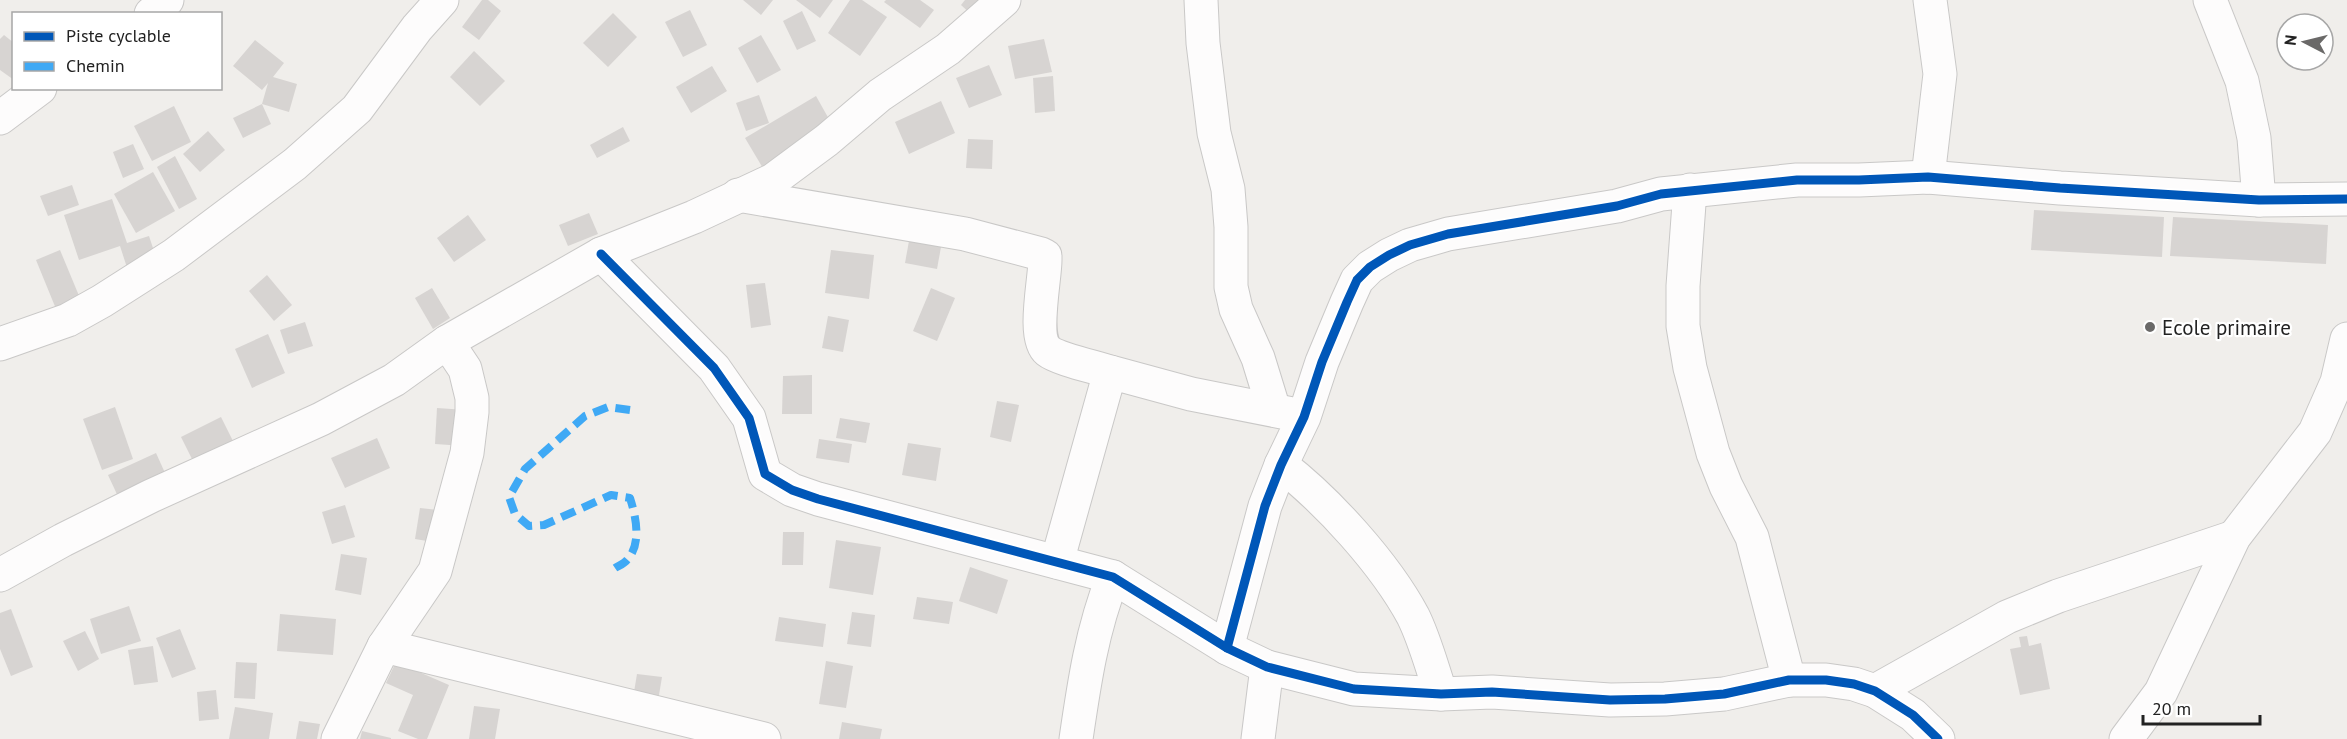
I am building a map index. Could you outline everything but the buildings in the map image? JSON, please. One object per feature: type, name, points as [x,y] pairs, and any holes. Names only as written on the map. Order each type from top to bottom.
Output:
[{"type":"street","points":[[153,12],[167,0]]},
{"type":"street","points":[[0,344],[68,320],[102,301],[174,255],[295,164],[357,109],[417,28],[442,0]]},
{"type":"street","points":[[0,575],[63,540],[151,496],[321,419],[394,380],[447,342],[601,254],[694,217],[773,180],[827,140],[880,95],[948,49],[1004,0]]},
{"type":"street","points":[[1201,0],[1203,43],[1214,133],[1228,189],[1232,227],[1231,287],[1236,309],[1258,358],[1289,413]]},
{"type":"street","points":[[1928,177],[1940,74],[1930,0]]},
{"type":"street","points":[[2210,0],[2242,81],[2254,138],[2259,200]]},
{"type":"street","points":[[0,118],[37,90]]},
{"type":"street","points":[[1227,648],[1265,506],[1281,465],[1289,413],[1322,363],[1357,280],[1370,267],[1410,245],[1449,234],[1617,206],[1661,194],[1797,180],[1928,177],[2060,188],[2259,200],[2347,199]]},
{"type":"street","points":[[1690,190],[1683,286],[1683,326],[1690,368],[1713,453],[1726,486],[1752,537],[1789,680]]},
{"type":"street","points":[[738,195],[964,234],[1045,255],[1040,333],[1046,349],[1056,355],[1110,372],[1191,394],[1289,413]]},
{"type":"street","points":[[601,254],[714,368],[749,418],[765,474],[792,490],[818,499],[1113,577],[1227,648],[1267,667],[1354,689],[1441,694],[1492,692],[1610,700],[1665,699],[1724,694],[1789,680],[1826,680],[1854,684],[1875,691],[1913,715],[1938,739]]},
{"type":"street","points":[[2126,739],[2161,692],[2234,537],[2315,432],[2337,382],[2347,339]]},
{"type":"street","points":[[338,739],[384,646],[435,571],[467,453],[472,412],[470,385],[465,369],[447,342]]},
{"type":"street","points":[[1057,562],[1110,372]]},
{"type":"street","points":[[1281,465],[1299,478],[1378,562],[1414,618],[1441,694]]},
{"type":"street","points":[[1875,691],[2007,617],[2058,596],[2234,537]]},
{"type":"street","points":[[1076,739],[1092,646],[1100,613],[1113,577]]},
{"type":"street","points":[[384,646],[764,739]]},
{"type":"street","points":[[1258,739],[1267,667]]},
{"type":"marked path","points":[[615,568],[626,561],[635,546],[636,522],[630,498],[611,495],[544,525],[529,526],[515,514],[509,497],[525,469],[585,416],[608,407],[630,410]]},
{"type":"cycle path","points":[[1227,648],[1265,506],[1281,465],[1304,417],[1322,362],[1347,302],[1357,280],[1370,267],[1410,245],[1448,234],[1617,206],[1661,194],[1797,180],[1928,177],[2060,188],[2259,200],[2347,199]]},
{"type":"cycle path","points":[[601,254],[714,368],[749,418],[765,474],[792,490],[818,499],[1113,577],[1227,648],[1267,667],[1354,689],[1441,694],[1492,692],[1610,700],[1665,699],[1724,694],[1789,680],[1826,680],[1854,684],[1875,691],[1913,715],[1938,739]]},
{"type":"place","name":"Ecole primaire","points":[[2150,327]]}]
